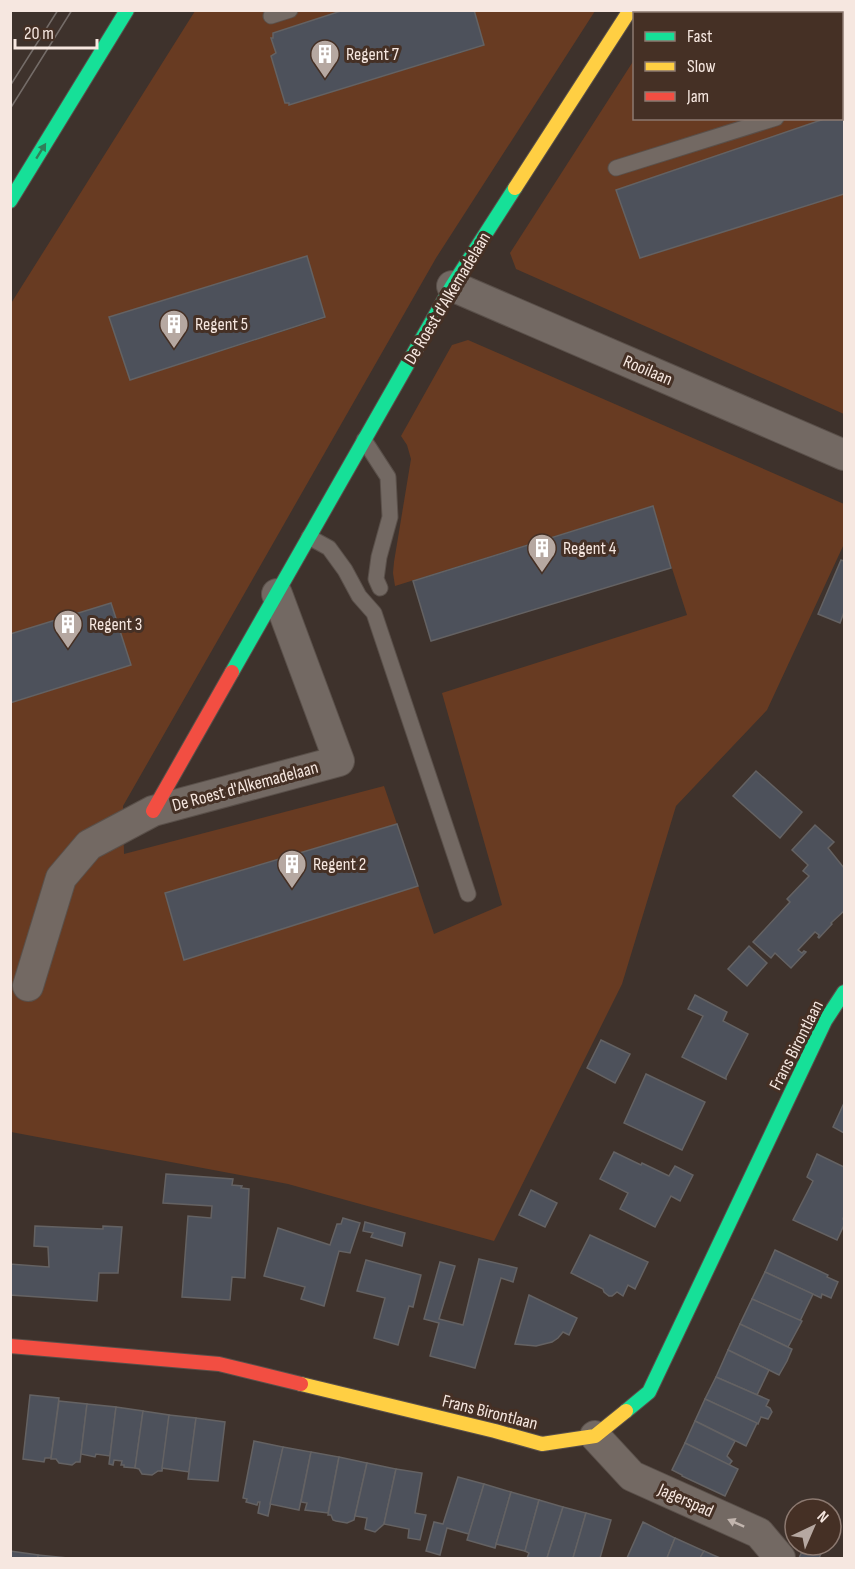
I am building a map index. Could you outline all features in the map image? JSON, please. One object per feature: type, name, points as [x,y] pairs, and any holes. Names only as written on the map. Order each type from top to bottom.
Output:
[{"type":"street","points":[[10,201],[127,10]]},
{"type":"street","name":"De Roest d'Alkemadelaan","points":[[153,811],[452,286],[630,10]]},
{"type":"street","name":"Rooilaan","points":[[452,286],[844,455]]},
{"type":"street","name":"De Roest d'Alkemadelaan","points":[[28,986],[61,878],[89,845],[153,811],[339,761],[277,594]]},
{"type":"street","name":"Frans Birontlaan","points":[[10,1346],[219,1364],[542,1444],[594,1436],[649,1392],[825,1022],[844,992]]},
{"type":"street","name":"Jagerspad","points":[[594,1436],[632,1476],[759,1533],[780,1558]]},
{"type":"lane","points":[[271,16],[290,10]]},
{"type":"lane","points":[[616,168],[770,120]]},
{"type":"lane","points":[[364,440],[388,477],[390,517],[379,557],[376,579],[380,588]]},
{"type":"lane","points":[[309,537],[329,548],[345,570],[359,596],[374,613],[468,894]]},
{"type":"shaded area","points":[[802,10],[810,12],[665,12]]},
{"type":"shaded area","points":[[195,11],[344,11],[273,33],[276,53],[271,56],[285,103],[289,105],[483,46],[474,11],[595,11],[436,258],[123,806],[124,854],[384,786],[397,824],[165,893],[184,959],[418,886],[434,934],[502,905],[442,693],[687,615],[652,506],[395,586],[394,562],[411,459],[407,445],[401,436],[452,345],[468,340],[844,504],[844,544],[767,710],[676,806],[622,984],[494,1241],[288,1184],[11,1132],[11,703],[131,665],[111,603],[11,634],[10,305]],"holes":[[[307,256],[325,318],[130,380],[110,317]]]},
{"type":"shaded area","points":[[843,20],[844,21],[843,114]]},
{"type":"shaded area","points":[[633,62],[633,120],[824,120],[617,190],[641,258],[844,194],[844,414],[516,269],[510,253]]},
{"type":"building","name":"Regent 7","points":[[344,10],[474,10],[484,45],[289,105],[285,103],[271,56],[276,53],[271,38],[273,38],[273,33]]},
{"type":"building","points":[[843,114],[844,194],[640,258],[616,190],[821,120],[843,120]]},
{"type":"building","name":"Regent 5","points":[[307,256],[325,317],[130,380],[109,317]]},
{"type":"building","name":"Regent 4","points":[[653,506],[671,568],[431,641],[413,581]]},
{"type":"building","points":[[841,560],[844,561],[844,612],[840,623],[818,614]]},
{"type":"building","name":"Regent 3","points":[[111,603],[131,665],[10,703],[10,634]]},
{"type":"building","points":[[756,771],[802,812],[780,838],[733,796]]},
{"type":"building","name":"Regent 2","points":[[397,824],[418,886],[184,960],[165,893]]},
{"type":"building","points":[[815,825],[834,842],[828,848],[844,868],[844,911],[819,938],[815,932],[798,950],[802,953],[806,952],[791,968],[775,953],[771,958],[753,942],[790,902],[787,899],[809,876],[803,871],[808,865],[792,850]]},
{"type":"building","points":[[749,946],[767,963],[747,986],[728,969]]},
{"type":"building","points":[[695,995],[727,1012],[723,1021],[748,1034],[726,1079],[682,1057],[703,1016],[688,1009]]},
{"type":"building","points":[[601,1040],[630,1054],[615,1083],[587,1068]]},
{"type":"building","points":[[646,1074],[705,1102],[682,1150],[624,1123]]},
{"type":"building","points":[[844,1103],[844,1133],[833,1127]]},
{"type":"building","points":[[614,1152],[669,1176],[675,1166],[693,1175],[680,1201],[671,1196],[655,1227],[620,1209],[628,1193],[600,1179]]},
{"type":"building","points":[[817,1154],[844,1167],[844,1225],[837,1240],[793,1220],[813,1181],[807,1177]]},
{"type":"building","points":[[166,1174],[233,1179],[232,1185],[249,1189],[245,1278],[232,1277],[230,1300],[182,1297],[188,1216],[211,1218],[212,1206],[163,1203]]},
{"type":"building","points":[[531,1190],[557,1203],[545,1227],[519,1215]]},
{"type":"building","points":[[343,1218],[360,1223],[350,1253],[339,1251],[324,1306],[301,1299],[305,1287],[264,1276],[278,1228],[330,1245],[337,1224],[341,1224]]},
{"type":"building","points":[[365,1222],[405,1233],[402,1246],[371,1237],[373,1233],[363,1231]]},
{"type":"building","points":[[35,1226],[103,1229],[103,1226],[122,1227],[118,1273],[99,1273],[97,1301],[10,1295],[10,1264],[49,1267],[48,1247],[34,1246]]},
{"type":"building","points":[[590,1235],[648,1262],[635,1289],[628,1285],[623,1296],[617,1292],[609,1296],[603,1289],[571,1273]]},
{"type":"building","points":[[775,1250],[838,1282],[831,1298],[822,1294],[821,1298],[765,1272]]},
{"type":"building","points":[[479,1259],[517,1268],[513,1282],[501,1278],[475,1368],[430,1356],[439,1323],[424,1319],[440,1262],[455,1266],[439,1319],[463,1325]]},
{"type":"building","points":[[366,1260],[421,1275],[413,1307],[409,1306],[398,1345],[374,1338],[385,1298],[357,1291]]},
{"type":"building","points":[[765,1272],[813,1294],[800,1321],[752,1299]]},
{"type":"building","points":[[529,1295],[577,1318],[569,1335],[563,1332],[552,1342],[536,1346],[515,1344]]},
{"type":"building","points":[[752,1299],[802,1321],[788,1347],[740,1324]]},
{"type":"building","points":[[740,1324],[792,1349],[779,1375],[728,1350]]},
{"type":"building","points":[[728,1350],[769,1370],[757,1395],[716,1377]]},
{"type":"building","points":[[716,1377],[769,1400],[766,1406],[772,1412],[768,1419],[761,1417],[758,1424],[705,1399]]},
{"type":"building","points":[[30,1395],[59,1398],[51,1458],[45,1458],[44,1462],[23,1459]]},
{"type":"building","points":[[705,1399],[757,1423],[746,1446],[695,1421]]},
{"type":"building","points":[[59,1401],[87,1404],[80,1462],[72,1465],[51,1459]]},
{"type":"building","points":[[87,1404],[116,1407],[110,1456],[96,1454],[95,1457],[81,1454]]},
{"type":"building","points":[[116,1407],[143,1411],[135,1468],[124,1467],[121,1465],[122,1461],[114,1460],[113,1465],[109,1464]]},
{"type":"building","points":[[143,1411],[169,1415],[162,1471],[152,1475],[142,1474],[139,1469],[135,1468]]},
{"type":"building","points":[[169,1415],[196,1418],[189,1472],[162,1468]]},
{"type":"building","points":[[196,1418],[225,1422],[218,1481],[188,1479]]},
{"type":"building","points":[[695,1421],[735,1441],[727,1456],[732,1461],[729,1465],[685,1443]]},
{"type":"building","points":[[254,1441],[283,1447],[268,1516],[258,1513],[260,1502],[257,1505],[246,1502],[247,1499],[243,1498]]},
{"type":"building","points":[[685,1443],[738,1469],[725,1496],[672,1470]]},
{"type":"building","points":[[283,1447],[311,1452],[299,1510],[270,1504]]},
{"type":"building","points":[[311,1452],[339,1457],[328,1513],[305,1510],[307,1503],[301,1502]]},
{"type":"building","points":[[339,1457],[367,1463],[354,1520],[347,1523],[333,1520],[331,1515],[328,1515]]},
{"type":"building","points":[[367,1463],[396,1469],[384,1524],[375,1532],[365,1529],[367,1518],[355,1516]]},
{"type":"building","points":[[396,1469],[422,1473],[415,1513],[426,1515],[420,1540],[408,1538],[409,1529],[384,1524]]},
{"type":"building","points":[[458,1477],[484,1484],[469,1534],[447,1528],[440,1555],[426,1551],[434,1522],[443,1524]]},
{"type":"building","points":[[484,1484],[511,1492],[495,1548],[467,1540]]},
{"type":"building","points":[[511,1492],[539,1500],[525,1551],[496,1544]]},
{"type":"building","points":[[539,1500],[563,1507],[547,1558],[527,1558],[529,1553],[525,1551]]},
{"type":"building","points":[[563,1507],[586,1513],[573,1558],[547,1558]]},
{"type":"building","points":[[586,1513],[611,1520],[600,1558],[573,1558]]},
{"type":"building","points":[[643,1522],[675,1538],[667,1558],[627,1558]]},
{"type":"building","points":[[675,1538],[704,1551],[700,1558],[667,1558]]},
{"type":"building","points":[[10,1551],[38,1555],[38,1558],[10,1558]]},
{"type":"building","points":[[704,1551],[720,1558],[700,1558]]},
{"type":"building","points":[[38,1555],[68,1558],[38,1558]]},
{"type":"tram line","points":[[10,86],[58,10]]},
{"type":"tram line","points":[[10,109],[72,10]]},
{"type":"traffic: fast","points":[[10,201],[127,10]]},
{"type":"traffic: fast","points":[[232,672],[452,286],[515,188]]},
{"type":"traffic: fast","points":[[626,1411],[649,1392],[825,1021],[844,992]]},
{"type":"traffic: slow","points":[[515,188],[630,10]]},
{"type":"traffic: slow","points":[[301,1384],[542,1444],[595,1436],[626,1411]]},
{"type":"traffic: jam","points":[[153,811],[232,672]]},
{"type":"traffic: jam","points":[[10,1346],[219,1364],[301,1384]]},
{"type":"place","name":"Regent 7","points":[[325,80]]},
{"type":"place","name":"Regent 5","points":[[174,350]]},
{"type":"place","name":"Regent 4","points":[[542,574]]},
{"type":"place","name":"Regent 3","points":[[68,650]]},
{"type":"place","name":"Regent 2","points":[[292,890]]}]
